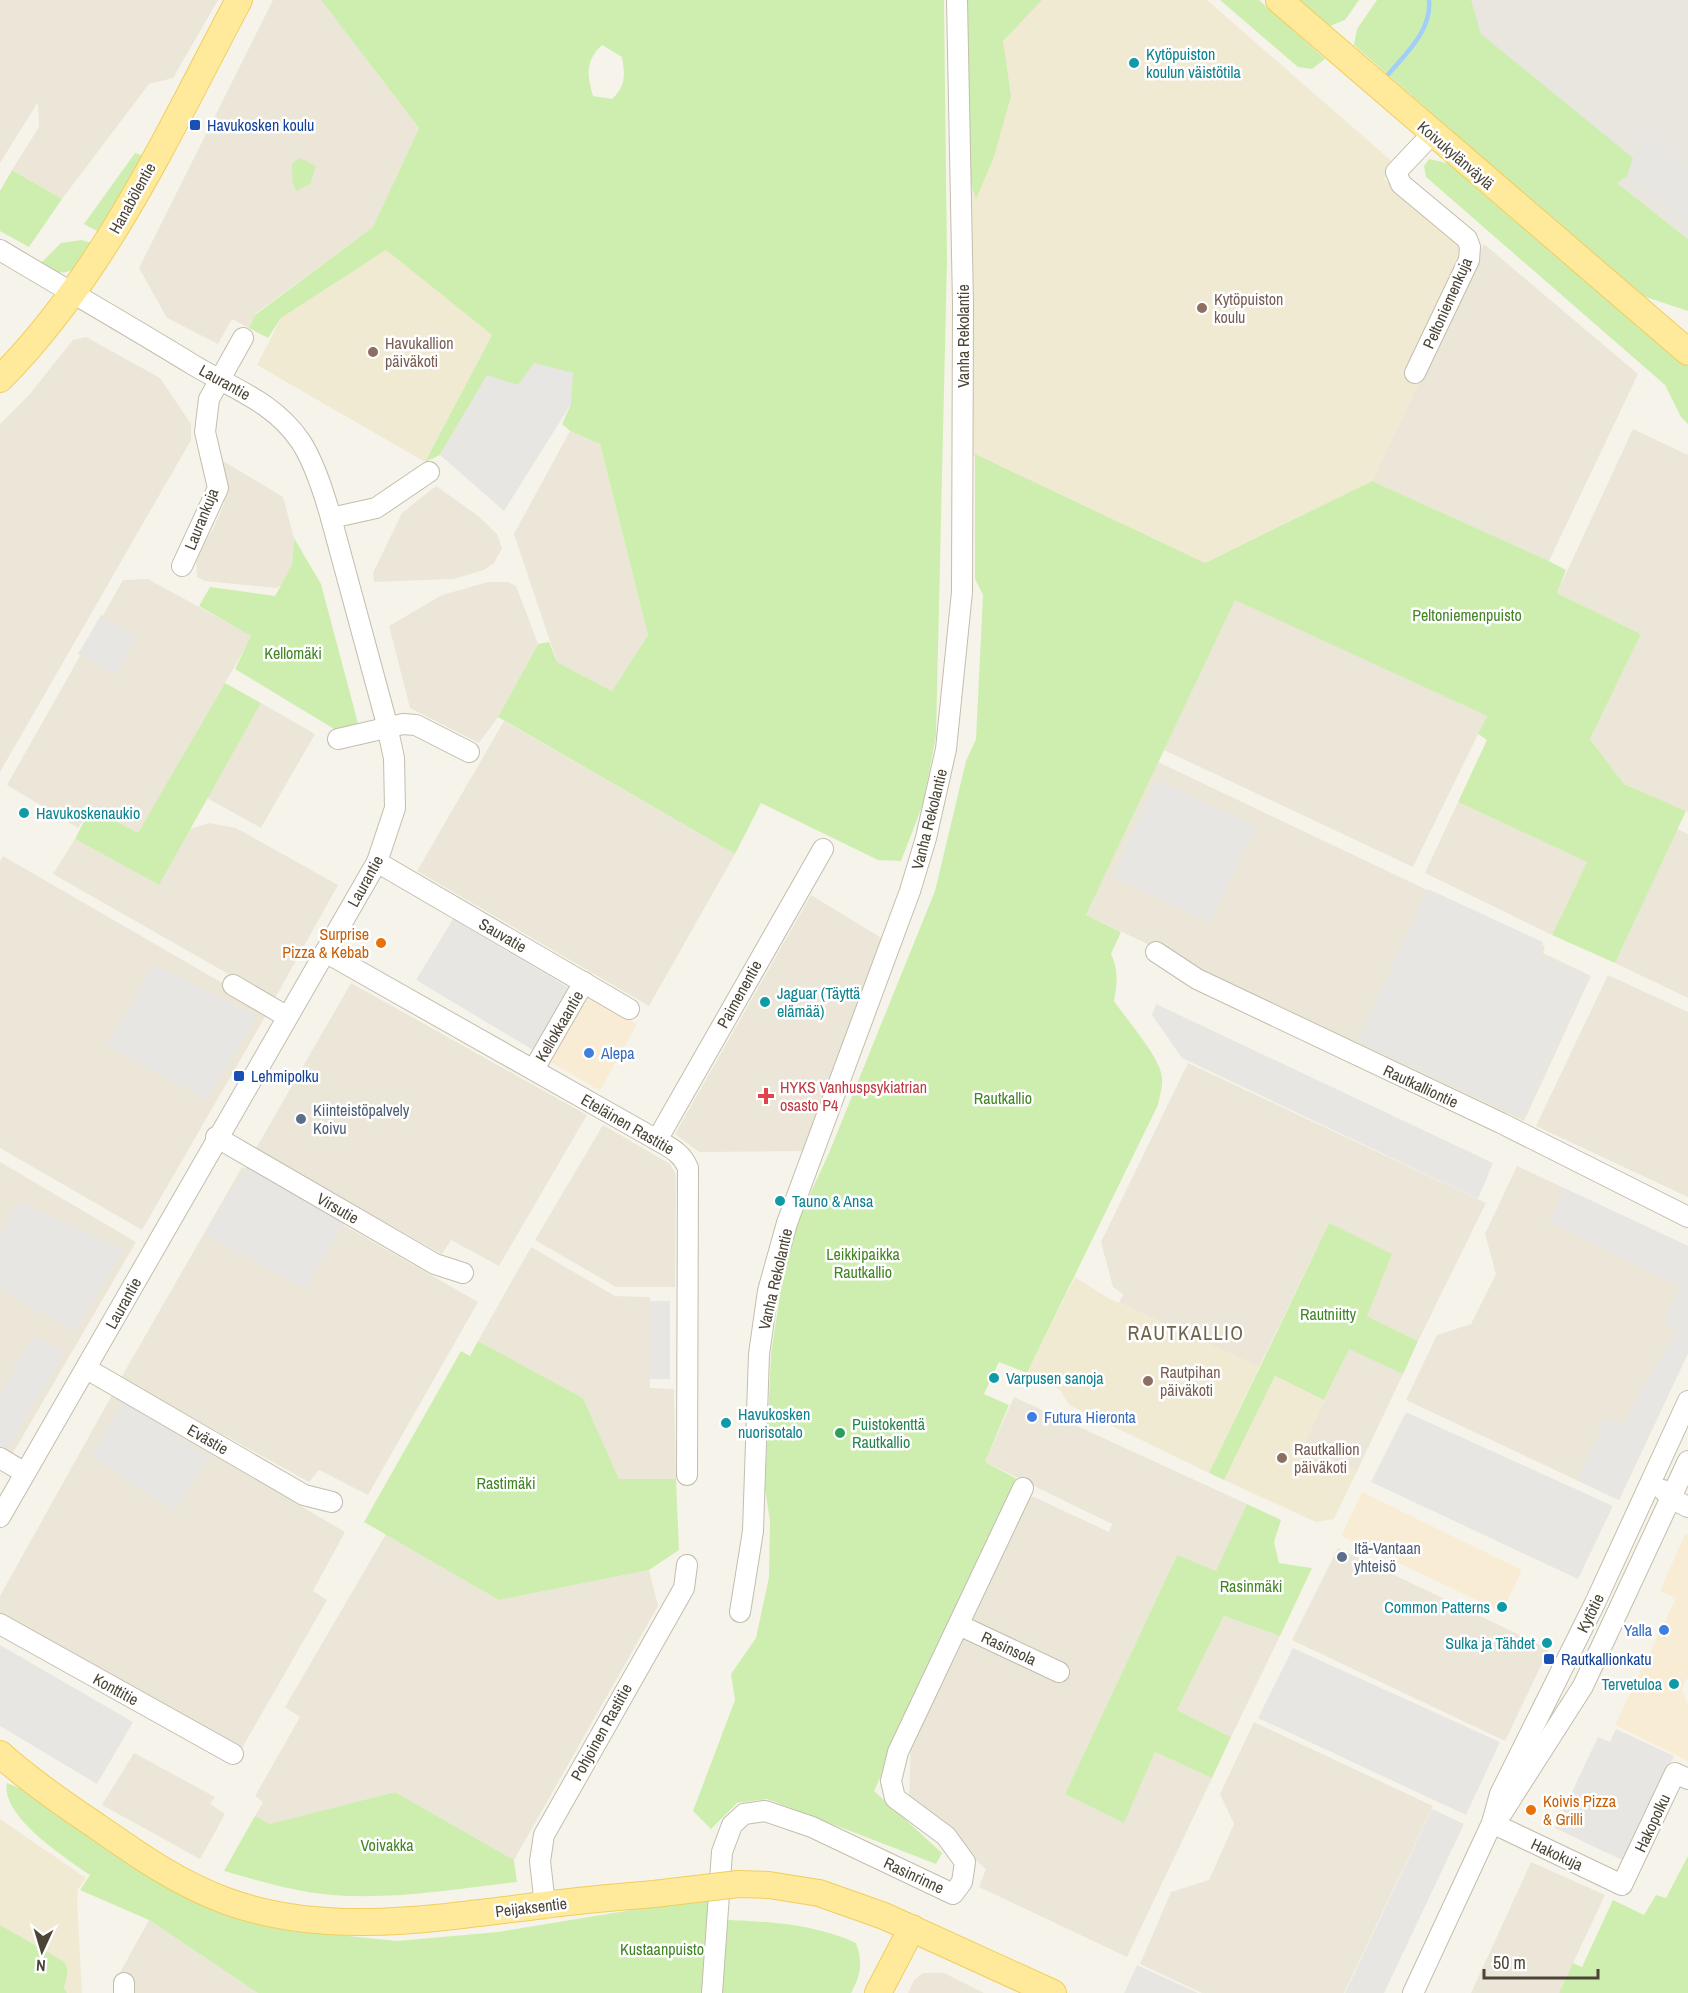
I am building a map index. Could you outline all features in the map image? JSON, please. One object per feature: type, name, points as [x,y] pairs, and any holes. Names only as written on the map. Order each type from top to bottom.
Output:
[{"type":"main road","name":"Hanabölentie","points":[[0,379],[74,292],[108,240],[239,0]]},
{"type":"main road","name":"Koivukylänväylä","points":[[1279,0],[1688,352]]},
{"type":"main road","name":"Koivukylänväylä","points":[[1636,307],[1688,336]]},
{"type":"main road","name":"Peijaksentie","points":[[0,1754],[26,1777],[153,1865],[203,1892],[231,1903],[284,1916],[335,1921],[447,1917],[738,1884],[769,1885],[819,1893],[912,1928],[1053,1993]]},
{"type":"main road","name":"Peijaksentie","points":[[0,1767],[26,1777]]},
{"type":"main road","points":[[878,1993],[912,1928]]},
{"type":"street","name":"Vanha Rekolantie","points":[[740,1612],[753,1531],[759,1354],[768,1291],[787,1223],[910,891],[926,838],[946,749],[957,650],[964,521],[957,0]]},
{"type":"street","name":"Peltoniemenkuja","points":[[1415,374],[1469,260],[1470,247],[1467,239],[1401,184],[1396,172],[1432,134]]},
{"type":"street","name":"Laurantie","points":[[0,1517],[87,1369],[216,1137],[377,862],[395,808],[395,776],[388,728],[331,518],[322,489],[301,442],[273,412],[248,392],[219,379],[6,253]]},
{"type":"street","name":"Laurankuja","points":[[182,566],[218,488],[205,419],[209,399],[243,338]]},
{"type":"street","points":[[331,518],[376,508],[429,472]]},
{"type":"street","points":[[338,739],[403,724],[417,725],[469,752]]},
{"type":"street","name":"Paimenentie","points":[[657,1140],[823,849]]},
{"type":"street","name":"Sauvatie","points":[[377,862],[629,1009]]},
{"type":"street","name":"Eteläinen Rastitie","points":[[325,952],[679,1153],[688,1168],[687,1475]]},
{"type":"street","name":"Rautkalliontie","points":[[1156,952],[1182,972],[1501,1123],[1688,1217]]},
{"type":"street","name":"Kellokkaantie","points":[[534,1069],[584,982]]},
{"type":"street","points":[[233,985],[286,1016]]},
{"type":"street","name":"Virsutie","points":[[216,1137],[435,1264],[463,1273]]},
{"type":"street","name":"Evästie","points":[[87,1369],[304,1495],[332,1502]]},
{"type":"street","name":"Kytötie","points":[[1413,1993],[1492,1823],[1500,1794],[1596,1603],[1688,1401]]},
{"type":"street","points":[[0,1458],[25,1473]]},
{"type":"street","name":"Kytötie","points":[[1492,1823],[1507,1807],[1583,1686],[1682,1493],[1688,1461]]},
{"type":"street","points":[[1653,1479],[1682,1493]]},
{"type":"street","name":"Rasinrinne","points":[[712,1993],[722,1852],[732,1825],[744,1814],[765,1810],[812,1827],[953,1894],[962,1882],[965,1862],[946,1836],[895,1798],[891,1781],[898,1752],[1023,1488]]},
{"type":"street","name":"Pohjoinen Rastitie","points":[[545,1905],[540,1861],[544,1835],[684,1588],[687,1565]]},
{"type":"street","name":"Konttitie","points":[[0,1624],[232,1754]]},
{"type":"street","name":"Rasinsola","points":[[959,1625],[1059,1672]]},
{"type":"street","name":"Hakopolku","points":[[1622,1885],[1675,1773],[1688,1779]]},
{"type":"street","name":"Hakokuja","points":[[1492,1823],[1622,1885]]},
{"type":"shaded area","points":[[0,0],[218,0],[173,78],[149,84],[62,199],[12,170],[39,127],[38,102],[0,163]]},
{"type":"shaded area","points":[[273,0],[321,0],[419,128],[373,227],[255,314],[249,328],[232,319],[218,344],[167,318],[139,268]]},
{"type":"shaded area","name":"Kytöpuiston koulu","points":[[1015,0],[1207,0],[1395,164],[1384,179],[1465,249],[1423,373],[1372,481],[1205,563],[966,453],[971,33]]},
{"type":"shaded area","points":[[1410,0],[1688,0],[1688,239],[1617,183]]},
{"type":"shaded area","points":[[1646,138],[1688,172],[1688,221],[1627,176]]},
{"type":"shaded area","points":[[1484,244],[1638,374],[1549,561],[1372,481]]},
{"type":"shaded area","name":"Havukallion päiväkoti","points":[[386,250],[492,335],[425,462],[257,365],[281,318]]},
{"type":"shaded area","points":[[86,337],[160,378],[191,424],[191,440],[0,772],[0,424],[29,395],[73,340]]},
{"type":"shaded area","points":[[534,363],[573,373],[571,404],[504,511],[440,455],[487,375],[518,385]]},
{"type":"shaded area","points":[[1633,429],[1688,455],[1688,812],[1624,784],[1590,739],[1641,634],[1557,593]]},
{"type":"shaded area","points":[[570,431],[600,444],[648,635],[612,691],[557,662],[514,534]]},
{"type":"shaded area","points":[[223,461],[283,497],[294,538],[292,565],[282,585],[276,588],[205,581],[197,577],[196,554],[212,531],[224,504],[227,488]]},
{"type":"shaded area","points":[[436,486],[477,515],[497,534],[502,548],[494,563],[484,570],[453,579],[374,582],[373,573],[402,513]]},
{"type":"shaded area","points":[[148,579],[252,636],[138,834],[91,808],[78,828],[7,785],[123,580]]},
{"type":"shaded area","points":[[488,582],[508,582],[516,586],[538,644],[498,717],[479,743],[410,708],[389,626],[442,595]]},
{"type":"shaded area","points":[[1235,599],[1487,716],[1413,867],[1164,750]]},
{"type":"shaded area","points":[[101,615],[137,638],[116,675],[78,654]]},
{"type":"shaded area","points":[[261,703],[315,734],[261,828],[207,798]]},
{"type":"shaded area","points":[[504,721],[735,854],[649,1006],[417,871]]},
{"type":"shaded area","points":[[1158,762],[1545,946],[1543,953],[1591,976],[1524,1121],[1086,915]]},
{"type":"shaded area","points":[[1157,780],[1256,826],[1210,923],[1112,877]]},
{"type":"shaded area","points":[[1458,802],[1587,862],[1552,935],[1425,873]]},
{"type":"shaded area","points":[[210,823],[236,828],[338,885],[274,1000],[53,874],[75,839],[159,885],[190,829]]},
{"type":"shaded area","points":[[1677,829],[1688,834],[1688,998],[1615,963]]},
{"type":"shaded area","points":[[3,856],[269,1010],[142,1230],[0,1148],[0,861]]},
{"type":"shaded area","points":[[1428,889],[1543,942],[1538,953],[1589,976],[1523,1118],[1357,1041]]},
{"type":"shaded area","points":[[811,895],[883,939],[804,1151],[699,1152],[675,1134]]},
{"type":"shaded area","points":[[453,919],[569,988],[533,1050],[416,980]]},
{"type":"shaded area","points":[[154,964],[257,1016],[207,1100],[106,1045]]},
{"type":"shaded area","points":[[1608,975],[1688,1012],[1688,1197],[1536,1126]]},
{"type":"shaded area","points":[[351,983],[587,1115],[499,1266],[451,1240],[442,1254],[255,1150]]},
{"type":"shaded area","points":[[586,995],[637,1024],[600,1091],[549,1061]]},
{"type":"shaded area","points":[[1156,1004],[1493,1163],[1478,1199],[1182,1058],[1152,1015]]},
{"type":"shaded area","points":[[1188,1063],[1486,1203],[1418,1341],[1367,1316],[1329,1223],[1259,1367],[1119,1303],[1123,1294],[1113,1287],[1101,1242]]},
{"type":"shaded area","points":[[603,1125],[670,1164],[676,1174],[675,1287],[616,1287],[535,1240]]},
{"type":"shaded area","points":[[0,1162],[136,1242],[10,1458],[0,1452]]},
{"type":"shaded area","points":[[1517,1166],[1688,1246],[1688,1353],[1619,1500],[1406,1400],[1437,1335],[1471,1324],[1496,1274],[1485,1234]]},
{"type":"shaded area","points":[[242,1167],[478,1302],[368,1495],[319,1470],[309,1482],[121,1378]]},
{"type":"shaded area","points":[[246,1167],[345,1221],[305,1289],[204,1234]]},
{"type":"shaded area","points":[[1564,1188],[1688,1246],[1688,1353],[1619,1500],[1577,1480],[1606,1418],[1622,1424],[1677,1330],[1663,1322],[1680,1287],[1549,1222]]},
{"type":"shaded area","points":[[19,1201],[123,1250],[75,1332],[0,1289],[0,1232]]},
{"type":"shaded area","points":[[531,1247],[615,1296],[650,1297],[650,1388],[674,1389],[676,1479],[619,1479],[583,1398],[478,1341]]},
{"type":"shaded area","name":"Rautpihan päiväkoti","points":[[1075,1277],[1108,1298],[1259,1367],[1209,1473],[1069,1405],[1060,1390],[1027,1373]]},
{"type":"shaded area","points":[[650,1301],[670,1301],[670,1379],[649,1379]]},
{"type":"shaded area","points":[[34,1335],[64,1353],[5,1453],[0,1449],[0,1394]]},
{"type":"shaded area","points":[[1349,1348],[1403,1374],[1357,1471],[1303,1445]]},
{"type":"shaded area","name":"Rautkallion päiväkoti","points":[[1275,1376],[1324,1400],[1304,1446],[1357,1471],[1334,1519],[1316,1522],[1224,1480]]},
{"type":"shaded area","points":[[112,1395],[345,1532],[313,1591],[327,1600],[241,1750],[0,1613],[0,1596]]},
{"type":"shaded area","points":[[1014,1397],[1247,1504],[1216,1572],[1177,1555],[1065,1794],[1124,1822],[1155,1752],[1212,1778],[1127,1957],[979,1887],[986,1869],[909,1803],[911,1735],[958,1635],[975,1626],[970,1619],[1027,1498],[1034,1497],[1109,1532],[1112,1524],[985,1462]]},
{"type":"shaded area","points":[[123,1399],[209,1457],[175,1512],[91,1457]]},
{"type":"shaded area","points":[[1406,1412],[1613,1506],[1578,1579],[1371,1482]]},
{"type":"shaded area","points":[[1362,1492],[1522,1570],[1502,1612],[1341,1536]]},
{"type":"shaded area","points":[[386,1534],[499,1600],[649,1570],[658,1606],[514,1860],[395,1792],[269,1825],[255,1816],[263,1802],[255,1796],[300,1717],[285,1707]]},
{"type":"shaded area","points":[[1685,1534],[1688,1535],[1688,1677],[1682,1688],[1688,1706],[1688,1761],[1615,1725],[1676,1598],[1660,1591]]},
{"type":"shaded area","points":[[1338,1548],[1549,1649],[1505,1741],[1292,1640]]},
{"type":"shaded area","points":[[1224,1616],[1280,1636],[1231,1737],[1177,1710]]},
{"type":"shaded area","points":[[0,1645],[133,1722],[97,1784],[0,1726]]},
{"type":"shaded area","points":[[1293,1648],[1500,1742],[1466,1815],[1258,1718]]},
{"type":"shaded area","points":[[1254,1722],[1433,1806],[1344,1993],[1202,1993],[1140,1964],[1171,1892],[1209,1880],[1234,1824],[1220,1794]]},
{"type":"shaded area","points":[[1616,1729],[1674,1756],[1624,1861],[1555,1828],[1598,1737],[1610,1742]]},
{"type":"shaded area","points":[[134,1753],[215,1797],[210,1804],[225,1814],[200,1859],[102,1805]]},
{"type":"shaded area","points":[[1432,1809],[1464,1824],[1384,1993],[1345,1993]]},
{"type":"shaded area","points":[[0,1819],[86,1878],[78,1889],[77,1900],[82,1993],[0,1993]]},
{"type":"shaded area","points":[[1531,1862],[1605,1895],[1559,1993],[1471,1993]]},
{"type":"shaded area","points":[[149,1920],[258,1993],[131,1993],[117,1978]]},
{"type":"shaded area","points":[[1137,1965],[1198,1993],[1124,1993]]},
{"type":"shaded area","points":[[923,1973],[944,1973],[984,1993],[908,1993],[914,1980]]},
{"type":"green space","points":[[321,0],[944,0],[947,260],[936,736],[923,804],[901,861],[878,860],[761,803],[735,854],[498,717],[538,644],[549,642],[557,662],[612,691],[648,635],[600,444],[570,431],[562,424],[571,404],[487,376],[440,455],[425,462],[492,335],[386,250],[281,318],[268,338],[249,328],[255,315],[373,227],[419,128]],"holes":[[[602,45],[622,57],[623,80],[617,94],[612,99],[593,96],[589,69],[596,51]]]},
{"type":"green space","points":[[967,0],[1042,0],[1003,41],[1011,96],[994,157],[976,199],[971,183]]},
{"type":"green space","points":[[1220,0],[1259,0],[1325,59],[1312,69],[1298,67]]},
{"type":"green space","points":[[1299,0],[1359,0],[1345,20],[1330,26]]},
{"type":"green space","points":[[1377,0],[1471,0],[1481,34],[1633,158],[1627,176],[1617,183],[1688,239],[1688,311],[1640,295],[1354,45],[1357,29]]},
{"type":"green space","points":[[135,153],[145,156],[101,233],[84,224]]},
{"type":"green space","points":[[300,158],[316,166],[310,184],[296,191],[292,181],[292,163]]},
{"type":"green space","points":[[1429,159],[1451,164],[1617,308],[1688,362],[1688,424],[1681,417],[1665,385],[1426,177],[1424,166]]},
{"type":"green space","points":[[12,170],[62,199],[29,247],[0,231],[0,191]]},
{"type":"green space","points":[[81,240],[93,243],[82,260],[71,270],[59,272],[40,264],[61,243]]},
{"type":"green space","name":"Rautkallio","points":[[975,454],[1205,563],[1372,481],[1549,561],[1566,570],[1557,593],[1641,634],[1590,739],[1624,784],[1686,811],[1615,963],[1552,935],[1587,862],[1458,802],[1487,740],[1478,734],[1487,716],[1235,600],[1086,915],[1121,932],[1111,954],[1117,977],[1114,1001],[1149,1049],[1160,1069],[1162,1084],[1158,1105],[1027,1373],[999,1362],[984,1394],[1009,1405],[985,1462],[1021,1481],[874,1791],[942,1853],[936,1864],[767,1799],[737,1803],[711,1829],[693,1811],[735,1700],[731,1674],[756,1638],[769,1577],[770,1522],[765,1488],[771,1354],[783,1274],[798,1220],[829,1153],[935,891],[966,761],[976,739],[983,595],[975,579]]},
{"type":"green space","name":"Kellomäki","points":[[294,538],[321,584],[359,727],[336,730],[235,669],[251,636],[199,606],[210,587],[275,596],[292,565]]},
{"type":"green space","points":[[225,683],[261,703],[159,885],[75,839],[91,808],[138,833]]},
{"type":"green space","name":"Rautniitty","points":[[1329,1223],[1392,1254],[1367,1316],[1418,1341],[1403,1374],[1349,1349],[1324,1400],[1275,1376],[1224,1480],[1209,1473]]},
{"type":"green space","name":"Rastimäki","points":[[478,1341],[583,1398],[619,1479],[676,1479],[679,1550],[649,1570],[499,1600],[364,1522],[461,1351],[470,1356]]},
{"type":"green space","name":"Rasinmäki","points":[[1247,1504],[1281,1520],[1274,1542],[1279,1563],[1312,1568],[1280,1636],[1224,1616],[1177,1710],[1231,1737],[1212,1778],[1155,1752],[1124,1823],[1065,1794],[1177,1555],[1216,1571]]},
{"type":"green space","name":"Kustaanpuisto","points":[[7,1783],[34,1794],[270,1925],[310,1932],[397,1941],[498,1932],[711,1897],[702,1993],[258,1993],[149,1920],[80,1890],[90,1875],[52,1848],[24,1822],[8,1796]]},
{"type":"green space","name":"Voivakka","points":[[395,1792],[514,1860],[517,1882],[425,1893],[355,1896],[332,1895],[277,1886],[224,1871],[255,1816],[270,1824]]},
{"type":"green space","points":[[1688,1856],[1688,1993],[1559,1993],[1573,1963],[1582,1967],[1613,1900],[1644,1915],[1656,1895],[1666,1898]]},
{"type":"green space","points":[[728,1920],[777,1923],[809,1928],[856,1943],[860,1956],[860,1968],[851,1993],[722,1993]]},
{"type":"green space","points":[[0,1925],[63,1961],[67,1971],[64,1988],[67,1993],[0,1993]]},
{"type":"waterway","points":[[1387,76],[1422,32],[1429,11],[1429,0]]},
{"type":"place","name":"Kytöpuiston koulun väistötila","points":[[1134,63]]},
{"type":"place","name":"Havukosken koulu","points":[[195,125]]},
{"type":"place","name":"Kytöpuiston koulu","points":[[1202,308]]},
{"type":"place","name":"Havukallion päiväkoti","points":[[373,352]]},
{"type":"place","name":"Havukoskenaukio","points":[[24,813]]},
{"type":"place","name":"Surprise Pizza & Kebab","points":[[381,943]]},
{"type":"place","name":"Jaguar (Täyttä elämää)","points":[[765,1002]]},
{"type":"place","name":"Alepa","points":[[589,1053]]},
{"type":"place","name":"Lehmipolku","points":[[239,1076]]},
{"type":"place","name":"HYKS Vanhuspsykiatrian osasto P4","points":[[766,1096]]},
{"type":"place","name":"Kiinteistöpalvely Koivu","points":[[301,1119]]},
{"type":"place","name":"Tauno & Ansa","points":[[780,1201]]},
{"type":"place","name":"Varpusen sanoja","points":[[994,1378]]},
{"type":"place","name":"Rautpihan päiväkoti","points":[[1148,1381]]},
{"type":"place","name":"Futura Hieronta","points":[[1032,1417]]},
{"type":"place","name":"Havukosken nuorisotalo","points":[[726,1423]]},
{"type":"place","name":"Puistokenttä Rautkallio","points":[[840,1433]]},
{"type":"place","name":"Rautkallion päiväkoti","points":[[1282,1458]]},
{"type":"place","name":"Itä-Vantaan yhteisö","points":[[1342,1557]]},
{"type":"place","name":"Common Patterns","points":[[1502,1607]]},
{"type":"place","name":"Yalla","points":[[1664,1630]]},
{"type":"place","name":"Sulka ja Tähdet","points":[[1547,1643]]},
{"type":"place","name":"Rautkallionkatu","points":[[1549,1659]]},
{"type":"place","name":"Tervetuloa","points":[[1674,1684]]},
{"type":"place","name":"Koivis Pizza & Grilli","points":[[1531,1810]]},
{"type":"district","name":"RAUTKALLIO","points":[[1186,1332]]},
{"type":"park label","name":"Peltoniemenpuisto","points":[[1467,615]]},
{"type":"park label","name":"Leikkipaikka Rautkallio","points":[[863,1263]]}]
